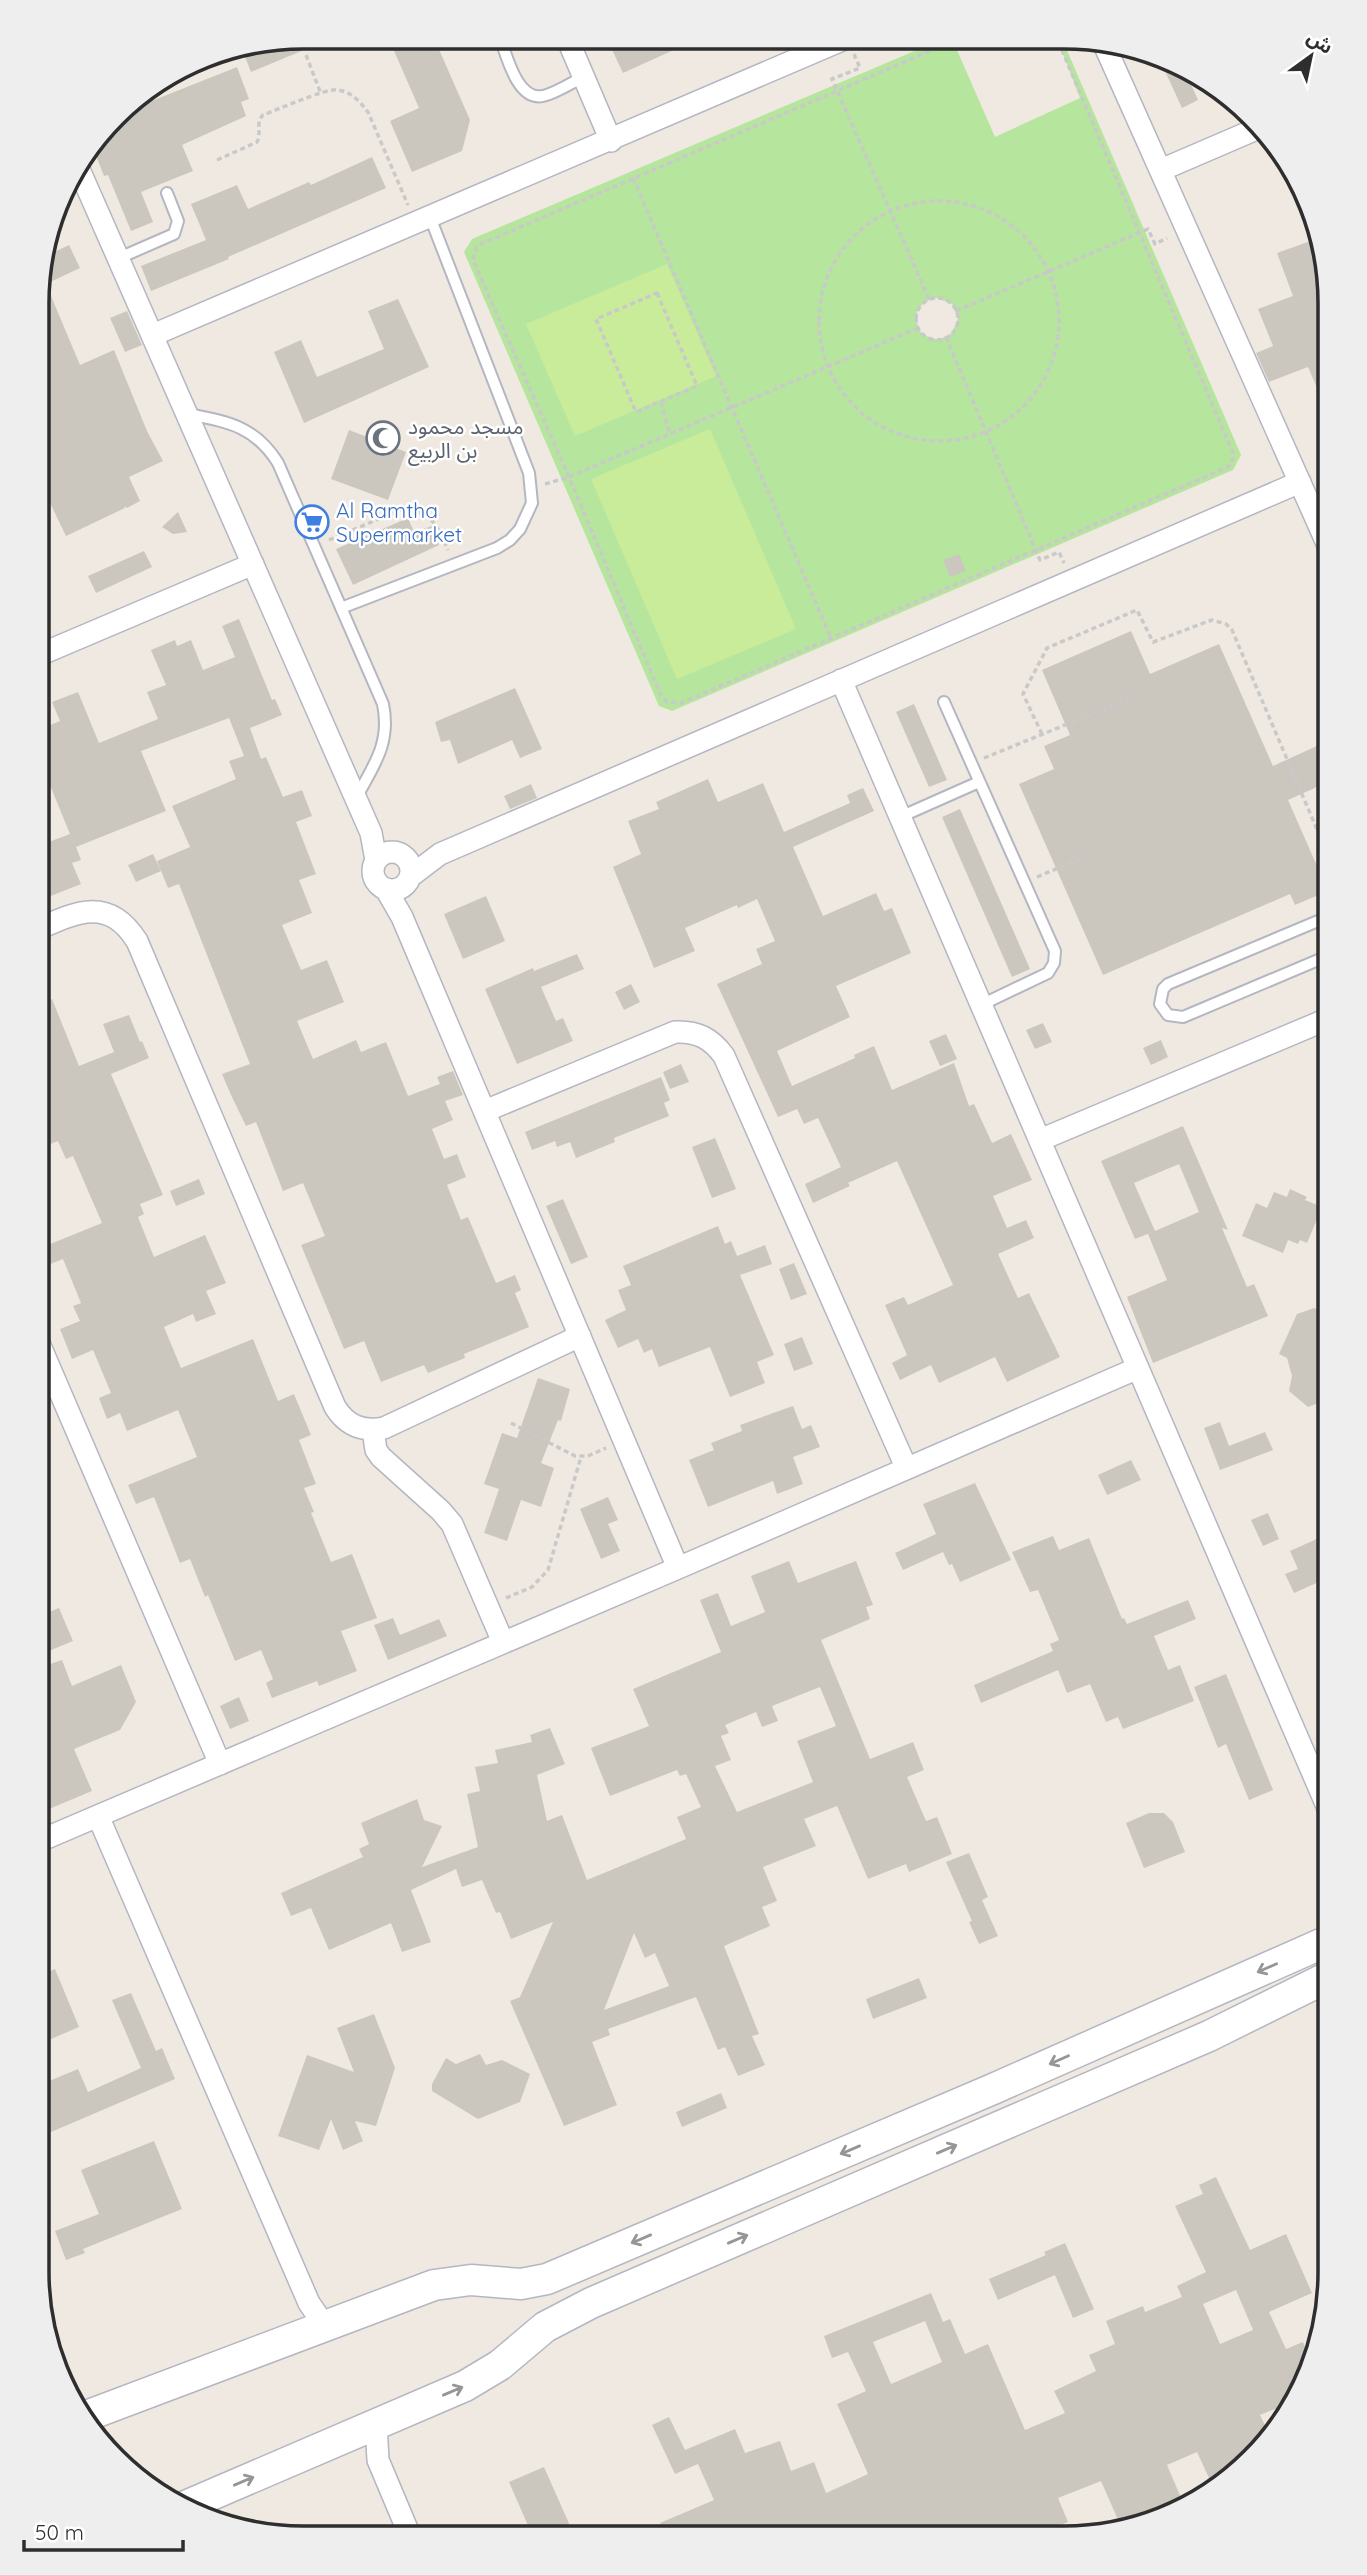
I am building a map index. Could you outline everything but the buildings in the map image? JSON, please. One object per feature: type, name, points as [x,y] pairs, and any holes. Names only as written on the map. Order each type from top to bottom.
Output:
[{"type":"main road","points":[[92,2413],[315,2319],[434,2285],[471,2280],[534,2283],[560,2274],[1006,2083],[1318,1945]]},
{"type":"main road","points":[[195,2502],[483,2376],[545,2327],[590,2303],[1209,2036],[1318,1982]]},
{"type":"main road","points":[[521,2284],[545,2327]]},
{"type":"street","points":[[572,49],[611,141]]},
{"type":"street","points":[[153,335],[611,141],[837,49]]},
{"type":"street","points":[[1108,53],[1318,523]]},
{"type":"street","points":[[1161,170],[1251,131]]},
{"type":"street","points":[[82,177],[355,800],[371,833],[396,870],[402,917],[678,1568]]},
{"type":"street","points":[[396,870],[440,854],[1300,482]]},
{"type":"street","points":[[49,650],[253,564]]},
{"type":"street","points":[[841,680],[1318,1785]]},
{"type":"street","points":[[49,924],[74,913],[99,911],[111,915],[131,931],[335,1407],[350,1424],[373,1430],[384,1428],[580,1336]]},
{"type":"street","points":[[1040,1140],[1318,1023]]},
{"type":"street","points":[[485,1111],[675,1032],[698,1033],[717,1046],[906,1467]]},
{"type":"street","points":[[49,1367],[220,1764]]},
{"type":"street","points":[[49,1837],[1138,1368]]},
{"type":"street","points":[[373,1430],[376,1450],[381,1457],[452,1524],[503,1642]]},
{"type":"street","points":[[97,1816],[315,2319]]},
{"type":"street","points":[[364,2429],[406,2526]]},
{"type":"lane","points":[[505,49],[520,85],[528,94],[547,95],[583,77]]},
{"type":"lane","points":[[119,258],[174,234],[178,220],[167,193]]},
{"type":"lane","points":[[341,608],[497,548],[520,530],[532,503],[530,473],[423,220]]},
{"type":"lane","points":[[188,414],[239,426],[262,441],[278,463],[383,704],[386,728],[380,752],[355,800]]},
{"type":"lane","points":[[944,702],[1055,951],[1055,963],[1048,973],[982,1005]]},
{"type":"lane","points":[[900,817],[979,782]]},
{"type":"lane","points":[[1318,921],[1168,984],[1163,989],[1160,1004],[1168,1016],[1183,1017],[1318,960]]},
{"type":"path","points":[[849,49],[860,68],[832,79],[929,299]]},
{"type":"path","points":[[935,49],[481,244],[474,253],[473,260],[569,477],[662,698],[668,702],[681,703],[1228,467],[1233,459],[1061,49]]},
{"type":"path","points":[[306,55],[321,94]]},
{"type":"path","points":[[218,160],[257,142],[260,135],[259,122],[263,115],[335,89],[348,93],[368,112],[423,220]]},
{"type":"path","points":[[633,178],[831,638]]},
{"type":"path","points":[[942,200],[969,204],[994,214],[1017,229],[1035,248],[1049,272],[1058,298],[1060,325],[1056,352],[1046,378],[1030,400],[1010,418],[986,432],[956,440],[924,440],[893,432],[866,417],[844,394],[827,367],[818,321],[820,298],[827,275],[837,255],[852,237],[870,221],[890,210],[916,202],[942,200]]},
{"type":"path","points":[[956,311],[1148,229],[1155,244],[1187,229]]},
{"type":"path","points":[[657,293],[697,386],[661,402],[636,412],[596,319],[657,293]]},
{"type":"path","points":[[929,299],[945,300],[956,311],[956,326],[946,337],[939,340],[930,339],[918,328],[916,320],[917,311],[929,299]]},
{"type":"path","points":[[533,488],[569,477],[918,328]]},
{"type":"path","points":[[946,337],[1040,560],[1059,552],[1071,580]]},
{"type":"path","points":[[661,402],[670,435]]},
{"type":"path","points":[[314,547],[400,510],[412,510],[432,520],[439,529],[453,565]]},
{"type":"path","points":[[1042,734],[1023,694],[1047,648],[1137,610],[1153,642],[1212,620],[1219,621],[1232,630],[1318,832]]},
{"type":"path","points":[[971,764],[1134,696]]},
{"type":"path","points":[[1024,882],[1086,856]]},
{"type":"path","points":[[511,1423],[570,1454],[581,1457],[624,1441]]},
{"type":"path","points":[[488,1605],[532,1587],[548,1570],[581,1457]]},
{"type":"green space","points":[[919,49],[956,49],[995,137],[1080,98],[1061,49],[1067,49],[1241,455],[1233,470],[672,711],[659,706],[464,252],[472,239]],"holes":[[[937,298],[952,304],[958,319],[952,333],[939,340],[923,335],[916,317],[920,307]]]},
{"type":"green space","points":[[667,264],[716,376],[575,436],[526,324]]},
{"type":"green space","points":[[710,429],[796,629],[677,679],[591,479]]},
{"type":"place","name":"مسجد محمود بن الربيع","points":[[383,438]]},
{"type":"place","name":"Al Ramtha Supermarket","points":[[312,522]]}]
